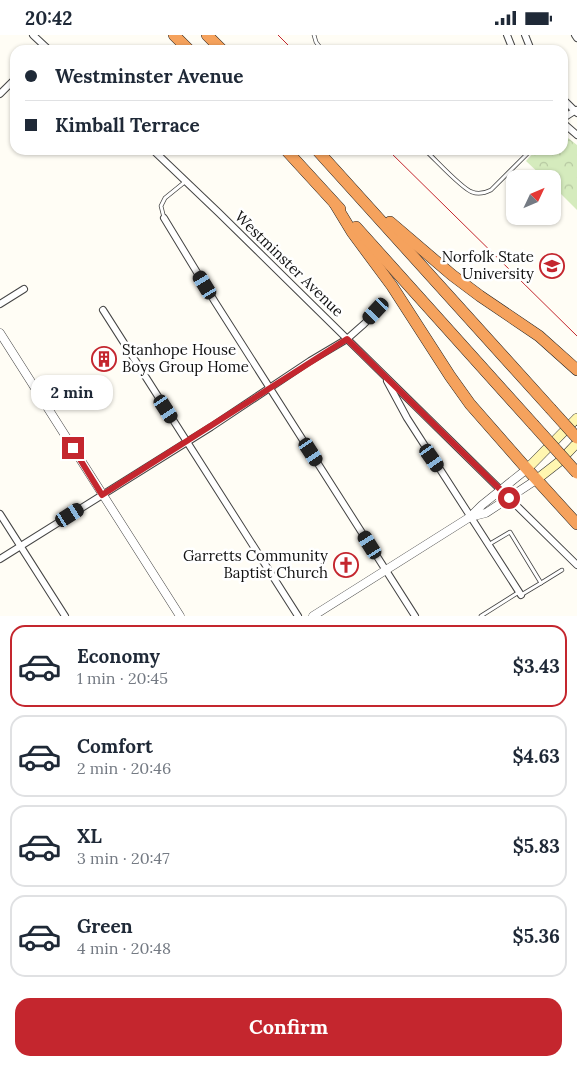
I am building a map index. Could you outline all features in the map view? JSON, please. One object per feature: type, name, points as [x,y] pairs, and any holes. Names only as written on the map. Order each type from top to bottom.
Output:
[{"type":"highway","points":[[174,35],[184,45]]},
{"type":"highway","points":[[207,35],[217,45]]},
{"type":"highway","points":[[291,155],[577,473]]},
{"type":"highway","points":[[321,155],[577,438]]},
{"type":"highway","points":[[354,191],[452,275],[539,336],[577,370]]},
{"type":"highway","points":[[336,204],[352,232],[397,294],[460,390],[536,480],[577,524]]},
{"type":"main road","points":[[527,469],[577,418]]},
{"type":"main road","points":[[536,480],[577,443]]},
{"type":"street","points":[[33,35],[42,45]]},
{"type":"street","points":[[0,94],[10,84]]},
{"type":"street","name":"Westminster Avenue","points":[[158,155],[577,565]]},
{"type":"street","points":[[164,218],[414,616]]},
{"type":"street","points":[[0,304],[24,289]]},
{"type":"street","points":[[103,310],[298,616]]},
{"type":"street","points":[[0,559],[347,339],[376,311]]},
{"type":"street","points":[[0,333],[180,616]]},
{"type":"street","points":[[385,376],[407,419],[520,594]]},
{"type":"street","points":[[313,616],[470,517],[527,469]]},
{"type":"street","points":[[470,517],[486,513],[536,480]]},
{"type":"street","points":[[0,515],[65,616]]},
{"type":"lane","points":[[431,155],[467,190],[484,193],[491,190],[526,155]]},
{"type":"lane","points":[[164,218],[161,206],[165,198],[186,181]]},
{"type":"lane","points":[[488,545],[510,532],[541,583]]},
{"type":"lane","points":[[481,616],[562,570]]},
{"type":"green space","points":[[568,138],[577,145],[577,210],[561,194],[561,170],[536,170],[526,161],[531,155],[568,155]]},
{"type":"tram line","points":[[278,35],[288,45]]},
{"type":"tram line","points":[[393,155],[577,336]]},
{"type":"place","name":"Norfolk State University","points":[[552,266]]},
{"type":"place","name":"Stanhope House Boys Group Home","points":[[104,359]]},
{"type":"place","name":"Garretts Community Baptist Church","points":[[346,565]]},
{"type":"route","points":[[73,448],[102,495],[347,339],[509,498]]}]
